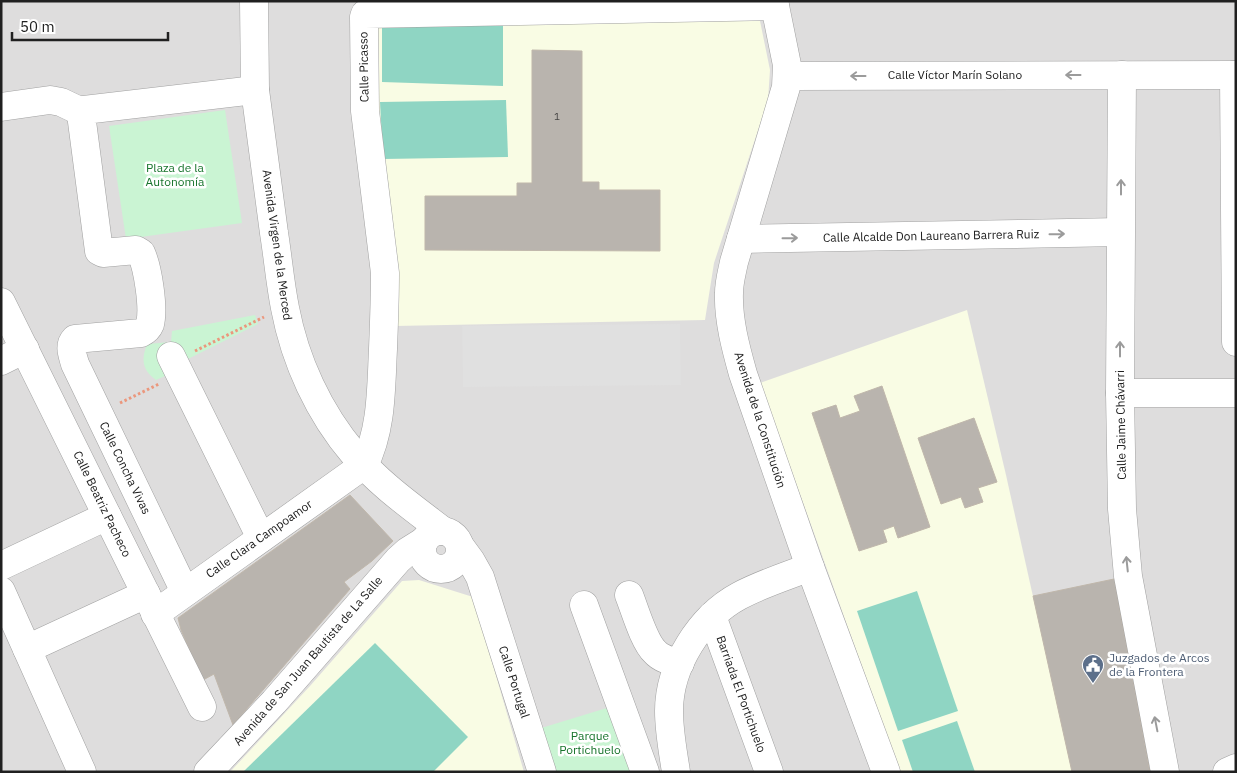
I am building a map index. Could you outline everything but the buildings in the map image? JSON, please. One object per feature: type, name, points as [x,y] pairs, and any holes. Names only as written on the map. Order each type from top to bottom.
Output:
[{"type":"street","name":"Avenida Virgen de la Merced","points":[[254,1],[255,90],[284,306],[289,328],[309,384],[332,425],[364,466],[412,507],[439,548]]},
{"type":"street","name":"Avenida de la Constitución","points":[[775,3],[788,76],[782,104],[734,262],[729,293],[737,352],[810,567],[886,772]]},
{"type":"street","name":"Calle Picasso","points":[[364,466],[372,450],[377,425],[381,386],[385,292],[385,273],[365,111],[365,14],[775,3]]},
{"type":"street","name":"Calle Jaime Chávarri","points":[[1122,75],[1120,232],[1122,510],[1128,576],[1165,772]]},
{"type":"street","points":[[1235,75],[1236,342]]},
{"type":"street","name":"Calle Víctor Marín Solano","points":[[788,76],[1235,75]]},
{"type":"street","points":[[1,107],[50,100],[61,102],[82,112],[255,90]]},
{"type":"street","name":"Calle Concha Vivas","points":[[82,112],[99,251],[103,253],[139,251],[142,255],[149,282],[150,324],[148,329],[141,333],[75,339],[71,350],[75,364],[185,592]]},
{"type":"street","name":"Calle Alcalde Don Laureano Barrera Ruiz","points":[[741,239],[1120,232]]},
{"type":"street","name":"Calle Beatriz Pacheco","points":[[1,302],[13,355],[107,516],[202,707]]},
{"type":"street","points":[[175,364],[261,538]]},
{"type":"street","points":[[1120,392],[1236,393]]},
{"type":"street","name":"Calle Clara Campoamor","points":[[27,649],[185,592],[364,466]]},
{"type":"street","points":[[1,566],[107,516]]},
{"type":"street","name":"Avenida de San Juan Bautista de La Salle","points":[[208,772],[274,702],[387,571],[408,551],[439,548]]},
{"type":"street","name":"Calle Portugal","points":[[439,548],[485,593],[542,772]]},
{"type":"street","name":"Barriada El Portichuelo","points":[[676,772],[670,735],[669,710],[672,688],[680,663],[697,634],[712,616],[740,596],[810,567]]},
{"type":"street","points":[[1,591],[82,772]]},
{"type":"street","points":[[629,595],[649,645],[664,658],[680,663]]},
{"type":"street","points":[[584,605],[645,772]]},
{"type":"street","name":"Barriada El Portichuelo","points":[[712,616],[769,772]]},
{"type":"street","points":[[1227,772],[1236,768]]},
{"type":"path","points":[[99,413],[175,364],[284,306]]},
{"type":"shaded area","points":[[1,1],[1236,1],[1236,772],[1,772]]},
{"type":"shaded area","points":[[760,21],[770,70],[768,100],[714,263],[705,320],[395,326],[373,89],[378,23]]},
{"type":"shaded area","points":[[967,310],[1072,772],[900,772],[760,383]]},
{"type":"shaded area","points":[[680,324],[681,385],[463,387],[462,326]]},
{"type":"shaded area","points":[[419,580],[473,597],[524,772],[230,772],[310,686],[402,581]]},
{"type":"green space","points":[[503,25],[503,86],[382,82],[382,27]]},
{"type":"green space","points":[[506,100],[508,157],[383,159],[380,102]]},
{"type":"green space","name":"Plaza de la Autonomía","points":[[225,110],[242,223],[126,239],[109,126]]},
{"type":"green space","points":[[255,315],[258,324],[180,363],[174,372],[156,380],[145,368],[144,355],[147,344],[171,342],[172,331]]},
{"type":"green space","points":[[917,591],[958,711],[898,731],[857,611]]},
{"type":"green space","points":[[375,643],[468,737],[433,772],[243,772]]},
{"type":"green space","name":"Parque Portichuelo","points":[[610,707],[632,772],[552,772],[538,729]]},
{"type":"green space","points":[[957,721],[975,772],[913,772],[902,740]]},
{"type":"place","name":"Juzgados de Arcos de la Frontera","points":[[1093,684]]}]
